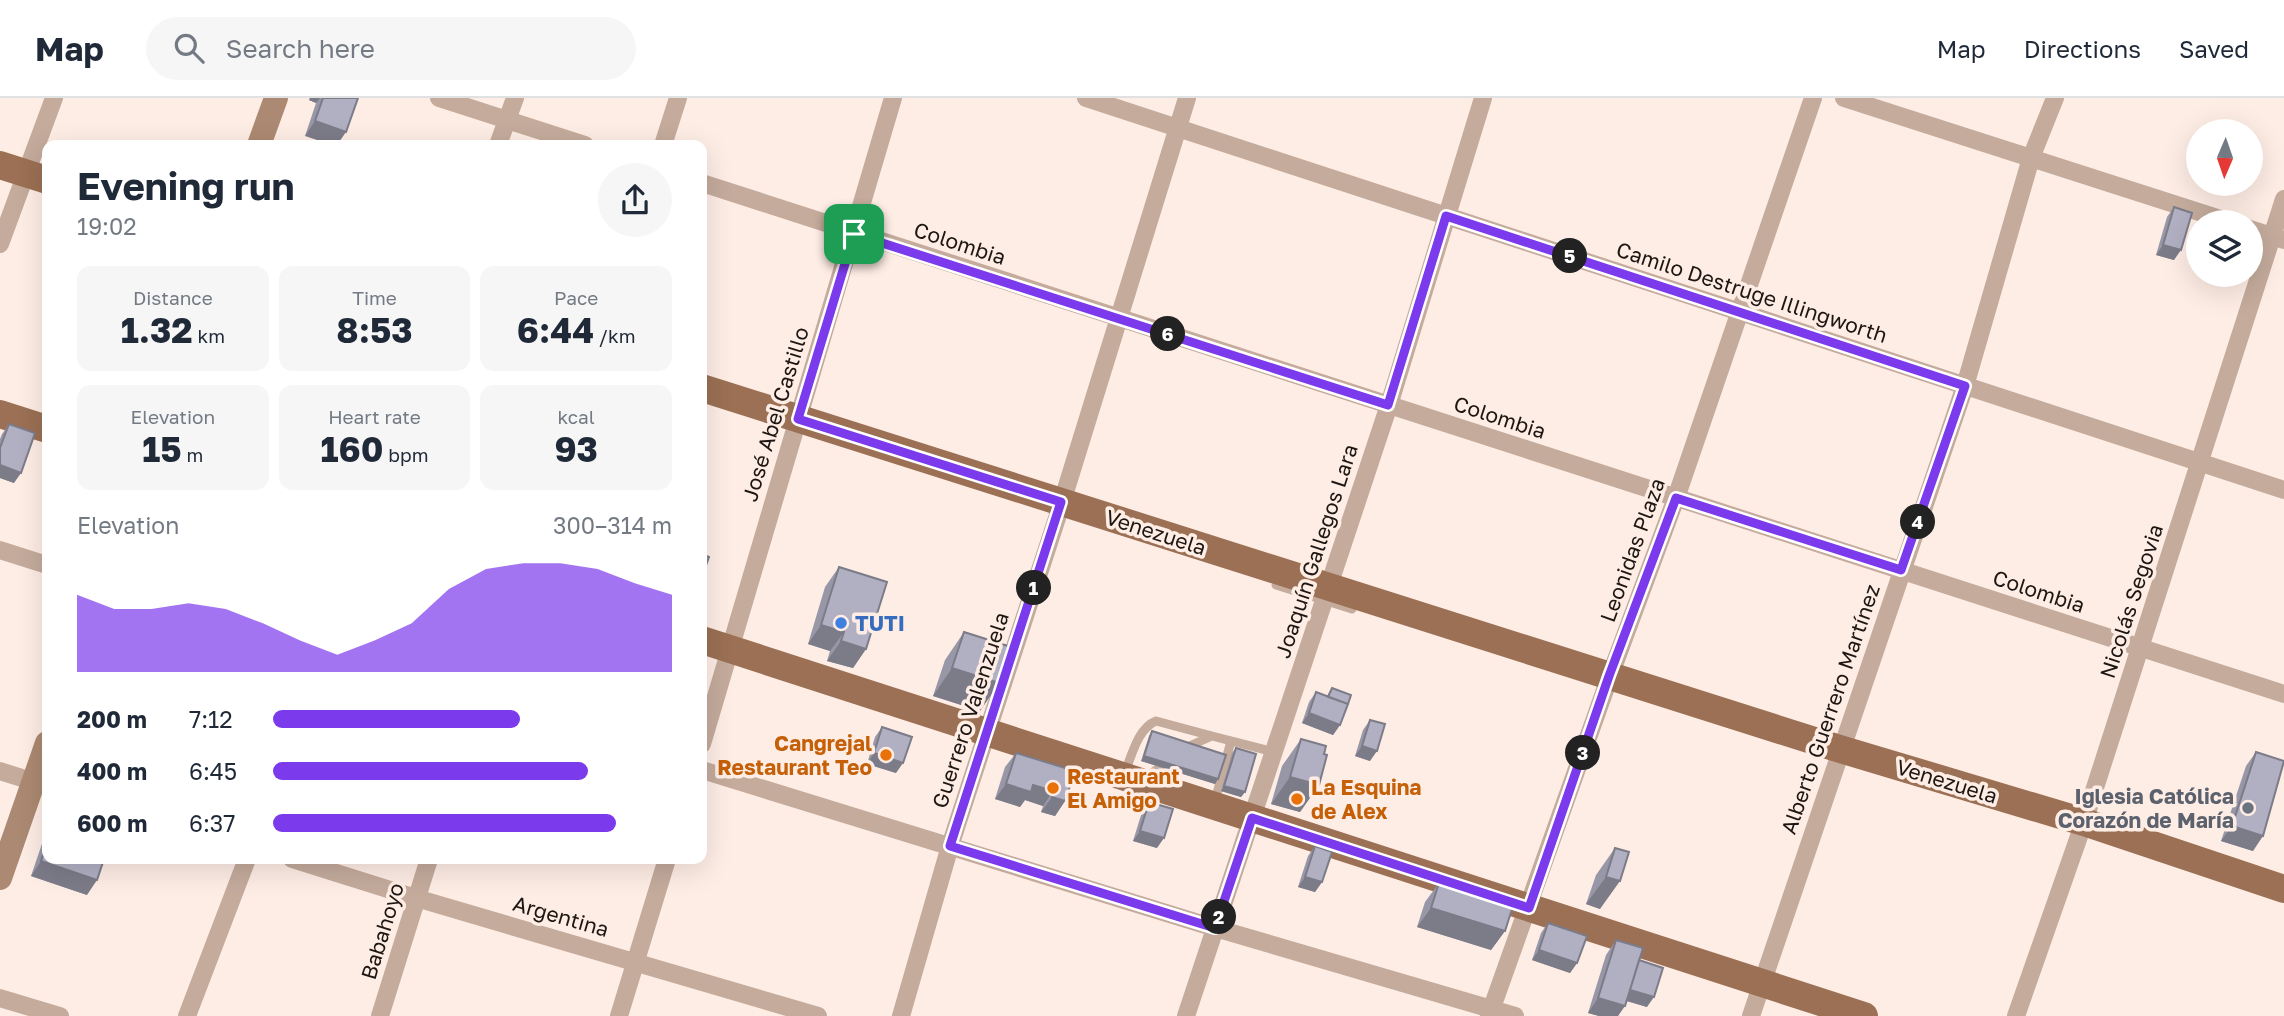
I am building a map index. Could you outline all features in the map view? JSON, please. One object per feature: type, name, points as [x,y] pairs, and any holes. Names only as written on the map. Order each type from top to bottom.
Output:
[{"type":"main road","points":[[261,140],[276,98]]},
{"type":"main road","name":"Venezuela","points":[[707,390],[795,427],[1059,512],[2084,822],[2284,889]]},
{"type":"main road","points":[[0,414],[42,427]]},
{"type":"main road","points":[[707,642],[986,732],[1141,775],[1213,806],[1864,1016]]},
{"type":"main road","points":[[0,878],[40,784]]},
{"type":"street","points":[[0,244],[54,98]]},
{"type":"street","points":[[439,98],[570,140]]},
{"type":"street","points":[[500,140],[515,98]]},
{"type":"street","points":[[665,140],[678,98]]},
{"type":"street","name":"José Abel Castillo","points":[[707,726],[893,98]]},
{"type":"street","name":"Camilo Destruge Illingworth","points":[[1086,98],[2284,490]]},
{"type":"street","name":"Guerrero Valenzuela","points":[[901,1016],[950,846],[1059,512],[1187,98]]},
{"type":"street","name":"Joaquín Gallegos Lara","points":[[1186,1016],[1252,818],[1256,781],[1274,752],[1388,405],[1483,98]]},
{"type":"street","name":"Leonidas Plaza","points":[[1490,1012],[1529,908],[1598,677],[1676,498],[1813,98]]},
{"type":"street","points":[[1844,98],[2193,210]]},
{"type":"street","name":"Alberto Guerrero Martínez","points":[[1751,1016],[1965,386],[2031,158],[2055,98]]},
{"type":"street","name":"Colombia","points":[[707,185],[2284,694]]},
{"type":"street","name":"Nicolás Segovia","points":[[2016,1016],[2084,822],[2199,462],[2278,238],[2284,199]]},
{"type":"street","points":[[0,550],[42,563]]},
{"type":"street","points":[[0,771],[40,784]]},
{"type":"street","points":[[707,772],[1490,1012],[1515,1016]]},
{"type":"street","points":[[187,1016],[245,864]]},
{"type":"street","name":"Argentina","points":[[308,864],[818,1016]]},
{"type":"street","name":"Babahoyo","points":[[380,1016],[427,864]]},
{"type":"street","points":[[619,1016],[665,864]]},
{"type":"street","points":[[0,998],[60,1016]]},
{"type":"lane","name":"Venezuela","points":[[1271,583],[1326,594],[1364,613]]},
{"type":"lane","points":[[1141,775],[1142,733],[1150,723],[1156,721],[1274,752]]},
{"type":"lane","points":[[1185,748],[1212,736]]},
{"type":"lane","points":[[1213,806],[1231,741]]},
{"type":"lane","points":[[1223,771],[1236,775]]},
{"type":"building","points":[[323,98],[358,98],[346,132],[315,121]]},
{"type":"building","points":[[2174,207],[2186,211],[2186,233],[2181,250],[2163,245]]},
{"type":"building","points":[[9,424],[35,433],[21,473],[0,465],[0,448]]},
{"type":"building","points":[[839,567],[887,582],[866,649],[841,641],[844,632],[821,625]]},
{"type":"building","points":[[964,632],[1011,647],[999,683],[952,668]]},
{"type":"building","points":[[1332,688],[1351,695],[1348,704],[1328,697]]},
{"type":"building","points":[[1316,692],[1348,704],[1340,725],[1309,713]]},
{"type":"building","points":[[1370,720],[1385,724],[1377,751],[1362,746]]},
{"type":"building","points":[[882,727],[912,737],[903,763],[874,753]]},
{"type":"building","points":[[1152,731],[1226,755],[1218,779],[1144,756]]},
{"type":"building","points":[[1301,739],[1326,746],[1324,754],[1327,755],[1319,785],[1290,777]]},
{"type":"building","points":[[1236,748],[1256,754],[1245,792],[1224,786]]},
{"type":"building","name":"Iglesia Católica Corazón de María","points":[[2256,752],[2284,761],[2263,836],[2232,826]]},
{"type":"building","points":[[1016,753],[1075,771],[1065,801],[1052,797],[1053,791],[1033,785],[1031,792],[1006,784]]},
{"type":"building","points":[[1149,802],[1173,809],[1164,838],[1140,831]]},
{"type":"building","points":[[1315,846],[1332,852],[1322,882],[1305,877]]},
{"type":"building","points":[[1615,848],[1629,852],[1620,881],[1606,877]]},
{"type":"building","points":[[50,864],[102,864],[97,880]]},
{"type":"building","points":[[1439,883],[1513,906],[1505,931],[1431,908]]},
{"type":"building","points":[[1548,923],[1587,936],[1577,963],[1539,950]]},
{"type":"building","points":[[1616,940],[1643,948],[1625,1006],[1598,998]]},
{"type":"building","points":[[1639,960],[1663,968],[1654,997],[1630,990]]},
{"type":"place","name":"TUTI","points":[[841,623]]},
{"type":"place","name":"Cangrejal Restaurant Teo","points":[[886,755]]},
{"type":"place","name":"Restaurant El Amigo","points":[[1053,788]]},
{"type":"place","name":"La Esquina de Alex","points":[[1297,799]]},
{"type":"place","name":"Iglesia Católica Corazón de María","points":[[2248,808]]},
{"type":"route","points":[[1446,216],[1965,386],[1901,570],[1676,498],[1609,676],[1529,908],[1252,818],[1215,928],[950,846],[1061,502],[798,419],[854,234],[1388,405],[1446,216]]}]
